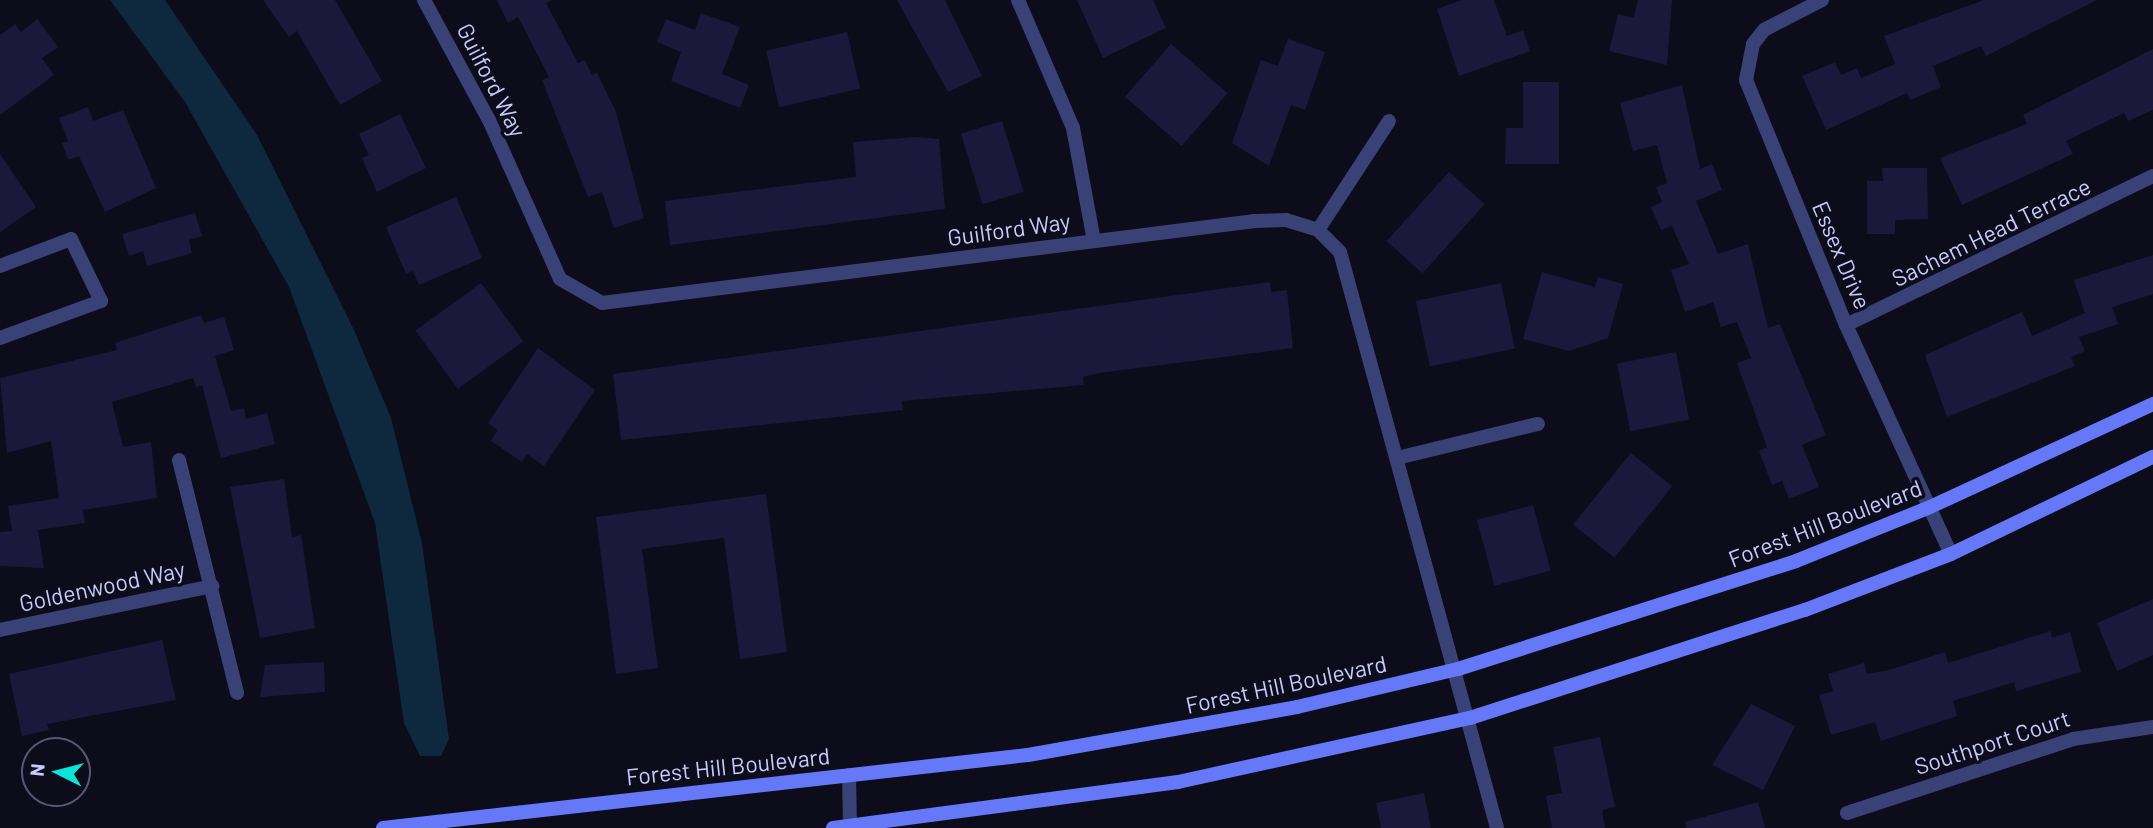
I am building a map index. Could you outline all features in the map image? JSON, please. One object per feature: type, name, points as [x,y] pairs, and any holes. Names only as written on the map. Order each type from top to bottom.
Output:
[{"type":"main road","name":"Forest Hill Boulevard","points":[[383,828],[849,775],[1168,733],[1458,668],[1645,614],[1930,508],[2153,404]]},
{"type":"main road","points":[[833,828],[1178,782],[1470,718],[1654,663],[1951,554],[2153,457]]},
{"type":"street","name":"Guilford Way","points":[[424,0],[489,120],[560,279],[587,298],[619,306],[1255,220],[1286,220],[1318,230]]},
{"type":"street","points":[[1018,0],[1073,128],[1094,241]]},
{"type":"street","name":"Essex Drive","points":[[1822,0],[1764,30],[1753,44],[1746,80],[1846,325],[1951,554]]},
{"type":"street","points":[[1389,121],[1318,230],[1340,252],[1458,668],[1497,828]]},
{"type":"street","name":"Sachem Head Terrace","points":[[1846,325],[2153,176]]},
{"type":"street","points":[[0,266],[71,239],[100,301],[0,338]]},
{"type":"street","points":[[1397,458],[1538,424]]},
{"type":"street","points":[[179,460],[213,586],[237,693]]},
{"type":"street","name":"Goldenwood Way","points":[[0,631],[213,586]]},
{"type":"street","name":"Southport Court","points":[[1847,813],[2073,739],[2153,727]]},
{"type":"street","points":[[849,775],[851,827]]},
{"type":"water","points":[[110,0],[165,0],[257,135],[354,330],[391,418],[422,543],[449,739],[441,756],[420,756],[404,723],[375,523],[289,287],[185,102]]},
{"type":"building","points":[[263,0],[335,0],[382,81],[340,105],[297,31],[289,37]]},
{"type":"building","points":[[497,0],[552,0],[546,3],[578,63],[585,60],[592,75],[597,73],[616,112],[644,218],[614,228],[602,192],[588,197],[542,80],[549,77],[518,17],[508,23]]},
{"type":"building","points":[[897,0],[945,0],[982,76],[948,92]]},
{"type":"building","points":[[1077,0],[1153,0],[1166,28],[1103,58]]},
{"type":"building","points":[[1462,0],[1494,0],[1507,36],[1523,30],[1530,51],[1459,76],[1437,9]]},
{"type":"building","points":[[1638,0],[1672,0],[1667,65],[1609,51],[1618,14],[1634,18]]},
{"type":"building","points":[[1984,0],[2097,0],[1986,56],[1981,46],[1933,66],[1941,87],[1910,100],[1907,93],[1826,130],[1802,76],[1835,62],[1841,75],[1857,68],[1861,78],[1895,64],[1884,36]]},
{"type":"building","points":[[701,13],[740,27],[722,74],[749,85],[740,108],[671,81],[681,52],[657,42],[666,19],[695,30]]},
{"type":"building","points":[[37,19],[58,47],[42,58],[54,75],[0,115],[0,35],[15,24],[21,32]]},
{"type":"building","points":[[847,32],[860,89],[779,107],[766,51]]},
{"type":"building","points":[[1288,39],[1325,52],[1305,110],[1291,105],[1269,166],[1232,143],[1261,60],[1278,66]]},
{"type":"building","points":[[1171,44],[1228,93],[1182,146],[1125,97]]},
{"type":"building","points":[[2153,49],[2153,110],[2128,121],[2124,113],[2066,141],[2073,154],[1962,205],[1940,158],[2027,124],[2023,115]]},
{"type":"building","points":[[1523,82],[1559,82],[1559,164],[1505,164],[1506,128],[1523,128]]},
{"type":"building","points":[[1682,85],[1700,169],[1712,164],[1722,190],[1696,201],[1718,254],[1748,244],[1768,328],[1780,324],[1826,435],[1802,445],[1819,487],[1789,499],[1782,481],[1772,485],[1759,451],[1767,447],[1737,363],[1751,358],[1737,322],[1721,327],[1713,302],[1685,312],[1671,270],[1689,264],[1672,226],[1661,230],[1651,207],[1662,202],[1656,187],[1667,183],[1657,145],[1633,151],[1620,103]]},
{"type":"building","points":[[88,107],[93,121],[123,110],[156,188],[105,212],[79,156],[68,160],[62,143],[68,141],[59,118]]},
{"type":"building","points":[[400,114],[426,168],[377,192],[362,158],[369,155],[359,134]]},
{"type":"building","points":[[1002,121],[1024,192],[983,204],[961,134]]},
{"type":"building","points":[[916,137],[939,139],[945,209],[670,245],[665,201],[856,177],[853,142]]},
{"type":"building","points":[[0,154],[36,207],[0,232]]},
{"type":"building","points":[[1882,168],[1927,168],[1928,219],[1895,220],[1895,234],[1867,234],[1867,181],[1883,181]]},
{"type":"building","points":[[1449,172],[1485,204],[1422,273],[1387,241]]},
{"type":"building","points":[[456,197],[482,258],[419,285],[413,271],[406,274],[386,227]]},
{"type":"building","points":[[195,213],[202,236],[189,240],[192,253],[147,266],[143,251],[129,256],[122,234]]},
{"type":"building","points":[[2153,255],[2153,294],[2112,307],[2118,324],[2079,337],[2085,351],[2071,357],[2075,366],[1947,417],[1925,355],[2022,312],[2032,336],[2085,313],[2074,280]]},
{"type":"building","points":[[1542,272],[1595,287],[1598,277],[1623,284],[1608,338],[1569,351],[1523,339]]},
{"type":"building","points":[[1270,282],[1271,292],[1287,290],[1293,348],[1099,373],[1083,377],[1084,385],[902,401],[903,410],[621,440],[613,374]]},
{"type":"building","points":[[481,283],[523,341],[458,389],[415,331]]},
{"type":"building","points":[[1501,283],[1515,349],[1430,367],[1416,301]]},
{"type":"building","points":[[201,315],[204,323],[224,317],[234,350],[215,356],[231,411],[244,408],[246,419],[267,413],[275,444],[221,458],[202,385],[196,387],[193,378],[112,402],[123,447],[151,442],[157,498],[83,510],[85,523],[38,530],[44,568],[0,566],[0,532],[12,531],[8,506],[59,498],[51,441],[7,453],[0,378],[117,350],[115,343]]},
{"type":"building","points":[[538,348],[595,390],[544,466],[527,454],[522,462],[491,441],[498,430],[488,423]]},
{"type":"building","points":[[1676,352],[1689,420],[1630,431],[1617,363]]},
{"type":"building","points":[[1631,453],[1672,486],[1614,558],[1573,524]]},
{"type":"building","points":[[284,479],[292,537],[301,535],[315,628],[260,638],[230,487]]},
{"type":"building","points":[[766,494],[787,652],[740,659],[724,538],[642,549],[658,668],[616,674],[596,517]]},
{"type":"building","points":[[1533,505],[1551,571],[1495,586],[1477,520]]},
{"type":"building","points":[[2153,599],[2153,655],[2117,671],[2097,623]]},
{"type":"building","points":[[2051,631],[2052,638],[2070,632],[2081,672],[2016,691],[2014,682],[1953,701],[1957,716],[1881,741],[1875,722],[1831,735],[1819,695],[1833,691],[1828,674],[1864,663],[1867,674],[1889,670],[1945,652],[1948,663]]},
{"type":"building","points":[[162,640],[176,700],[47,724],[49,730],[22,736],[9,674]]},
{"type":"building","points":[[324,662],[325,692],[260,697],[265,665]]},
{"type":"building","points":[[1751,704],[1795,726],[1763,790],[1712,765]]},
{"type":"building","points":[[1600,737],[1615,807],[1602,810],[1605,828],[1552,828],[1546,796],[1562,793],[1553,747]]},
{"type":"building","points":[[1424,793],[1431,828],[1381,828],[1376,803]]},
{"type":"building","points":[[1758,802],[1765,828],[1686,828],[1685,822]]}]
